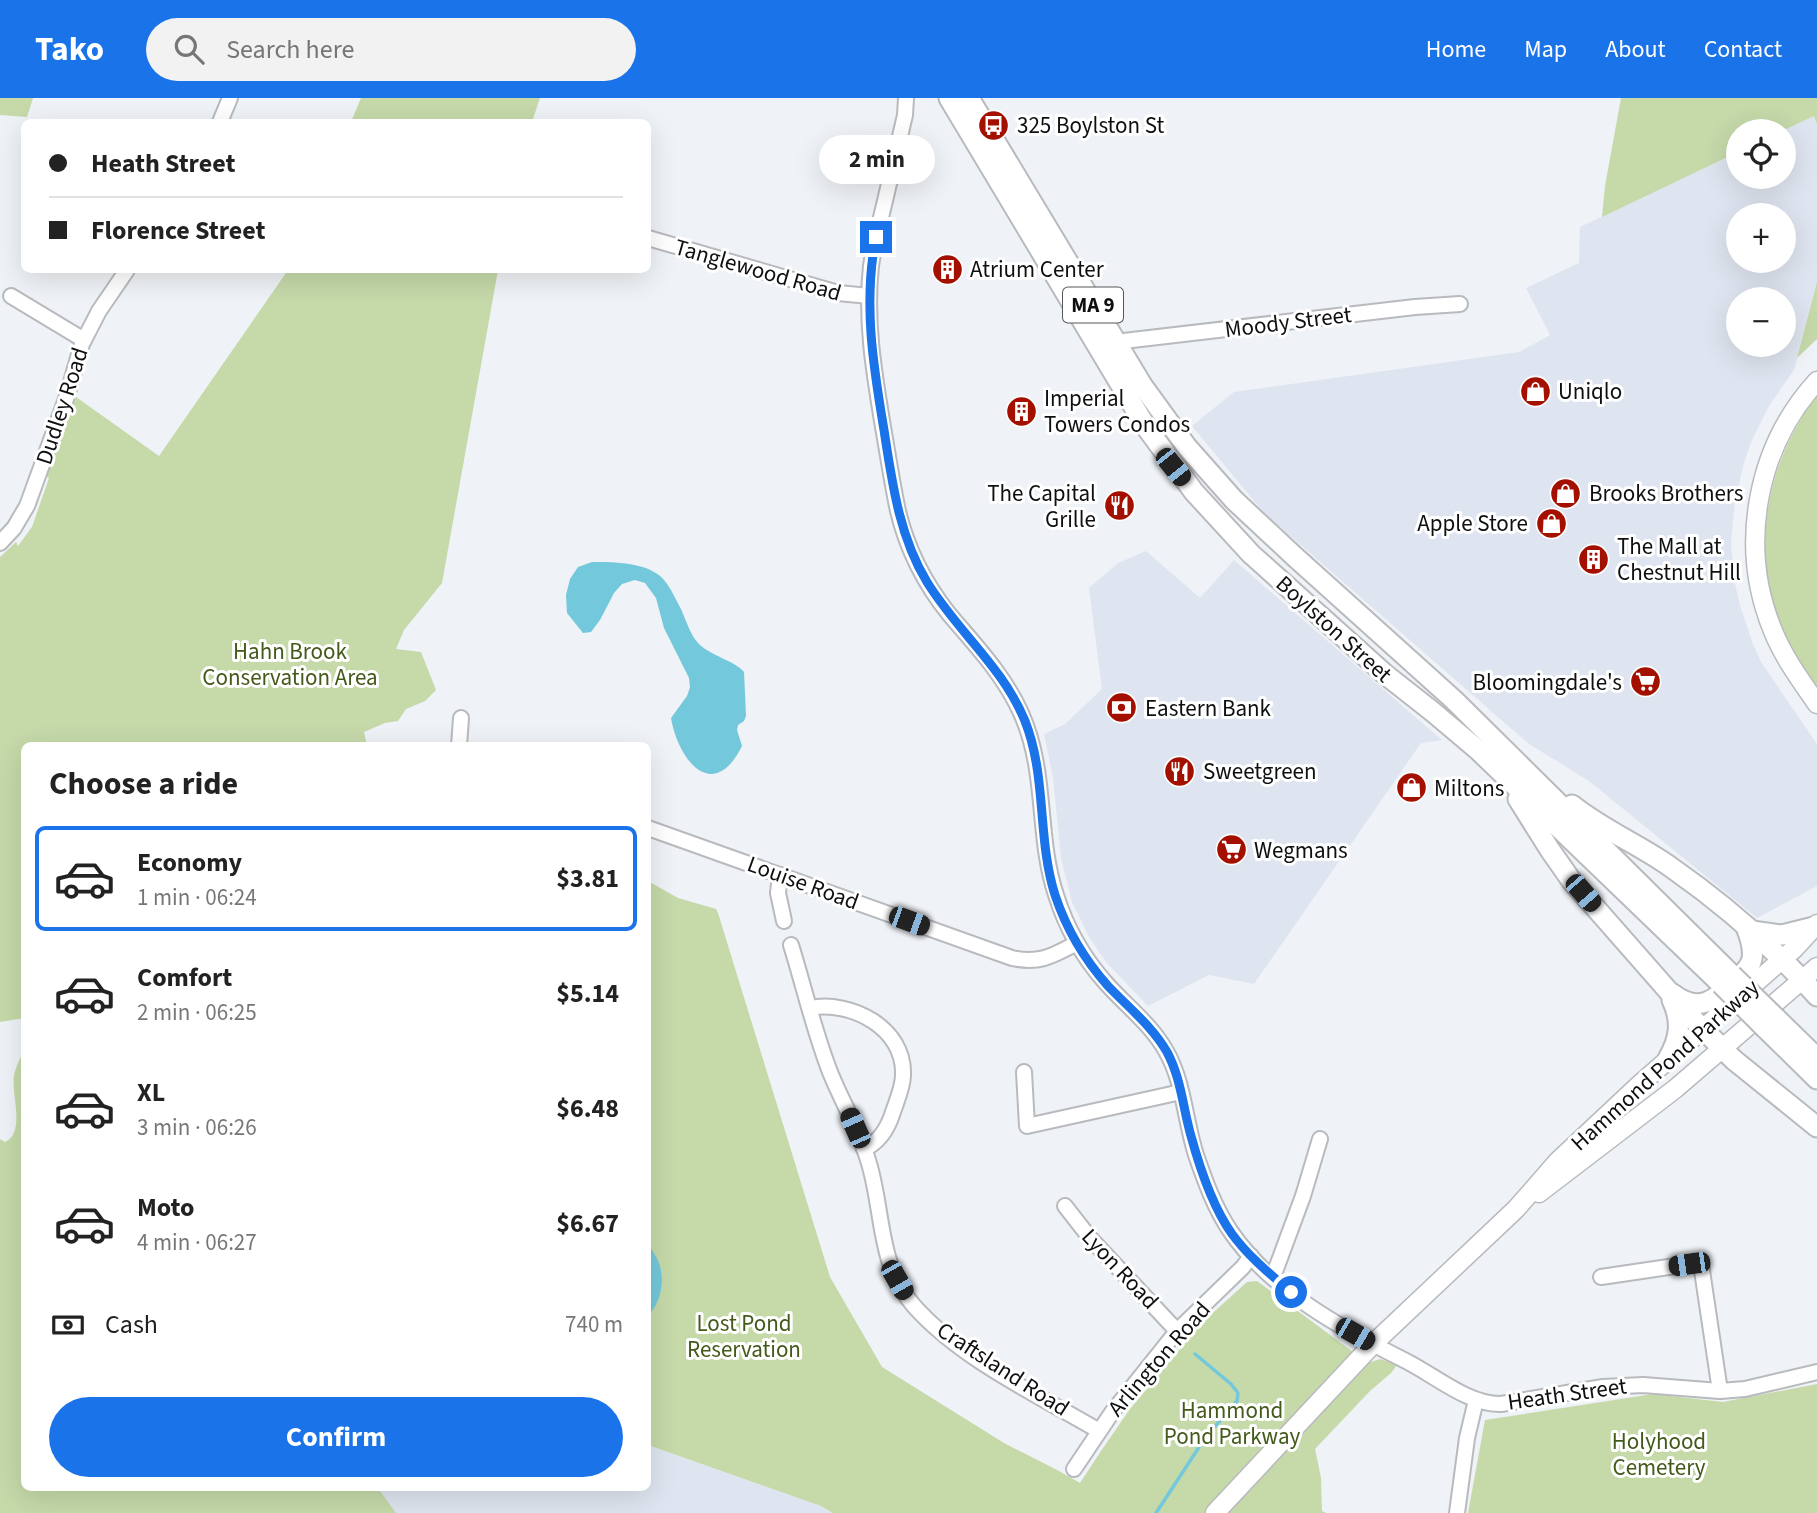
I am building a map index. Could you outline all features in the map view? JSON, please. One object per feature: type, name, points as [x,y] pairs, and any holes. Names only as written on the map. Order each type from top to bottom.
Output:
[{"type":"highway","name":"Boylston Street","points":[[949,98],[1130,402],[1194,492],[1271,573],[1386,675],[1463,736],[1509,766],[1564,811],[1770,1023],[1817,1079]]},
{"type":"highway","name":"Boylston Street","points":[[969,98],[1115,342],[1164,417],[1224,490],[1446,693],[1509,766]]},
{"type":"highway","points":[[1509,766],[1671,867],[1749,928],[1783,959],[1810,974],[1817,996]]},
{"type":"highway","points":[[1509,766],[1543,840],[1564,870],[1702,1029],[1740,1065],[1817,1127]]},
{"type":"highway","points":[[1749,928],[1782,935],[1816,925]]},
{"type":"highway","points":[[1666,989],[1689,1003],[1708,1003],[1719,996],[1751,964],[1749,928]]},
{"type":"highway","points":[[1666,989],[1676,1010],[1680,1027],[1668,1059]]},
{"type":"highway","name":"Boylston Street","points":[[1770,1023],[1817,1058]]},
{"type":"main road","points":[[1817,381],[1790,416],[1775,446],[1762,483],[1756,520],[1756,557],[1764,603],[1780,647],[1817,704]]},
{"type":"main road","points":[[1800,679],[1817,696]]},
{"type":"main road","name":"Hammond Pond Parkway","points":[[1215,1513],[1373,1344],[1516,1209],[1559,1161],[1668,1059],[1783,959],[1816,925]]},
{"type":"main road","name":"Hammond Pond Parkway","points":[[1516,1209],[1564,1175],[1723,1049],[1810,974]]},
{"type":"street","points":[[221,119],[230,98]]},
{"type":"street","points":[[905,115],[906,98]]},
{"type":"street","points":[[905,115],[912,98]]},
{"type":"street","name":"Heath Street","points":[[905,115],[873,252],[869,296],[875,375],[896,500],[906,537],[931,588],[948,613],[998,671],[1024,718],[1037,764],[1047,860],[1060,907],[1077,943],[1106,984],[1163,1045],[1172,1063],[1191,1138],[1212,1196],[1231,1232],[1273,1277],[1317,1311],[1373,1344],[1488,1404],[1603,1387],[1643,1385],[1720,1391],[1745,1389],[1817,1372]]},
{"type":"street","name":"Tanglewood Road","points":[[651,239],[848,296],[869,296]]},
{"type":"street","name":"Dudley Road","points":[[0,543],[14,528],[27,506],[67,397],[84,340],[99,311],[125,273]]},
{"type":"street","points":[[11,296],[84,340]]},
{"type":"street","name":"Moody Street","points":[[1115,342],[1460,304]]},
{"type":"street","points":[[459,742],[461,718]]},
{"type":"street","name":"Louise Road","points":[[651,829],[1012,958],[1033,961],[1044,959],[1077,943]]},
{"type":"street","points":[[780,875],[778,893],[784,921]]},
{"type":"street","name":"Craftsland Road","points":[[791,945],[830,1072],[871,1171],[886,1250],[897,1280],[914,1305],[977,1358],[1099,1430]]},
{"type":"street","points":[[810,1008],[839,1007],[867,1017],[880,1026],[897,1048],[903,1075],[890,1120],[877,1141],[864,1149]]},
{"type":"street","points":[[1024,1072],[1027,1126],[1180,1089]]},
{"type":"street","points":[[1273,1277],[1304,1196],[1320,1139]]},
{"type":"street","name":"Lyon Road","points":[[1065,1206],[1090,1238],[1177,1331]]},
{"type":"street","name":"Arlington Road","points":[[1074,1469],[1099,1430],[1177,1331],[1251,1256]]},
{"type":"street","points":[[1601,1277],[1677,1265],[1701,1264],[1720,1391]]},
{"type":"street","points":[[1457,1513],[1467,1438],[1476,1400]]},
{"type":"shaded area","points":[[1815,115],[1817,282],[1794,370],[1769,406],[1744,463],[1735,501],[1731,543],[1735,584],[1753,644],[1761,662],[1817,744],[1817,886],[1757,918],[1589,781],[1529,744],[1264,513],[1192,426],[1234,392],[1519,352],[1550,335],[1526,288],[1579,263],[1580,227],[1726,158],[1726,189],[1796,189],[1796,124]]},
{"type":"shaded area","points":[[1146,551],[1200,598],[1234,560],[1442,740],[1421,743],[1254,984],[1209,975],[1148,1006],[1106,962],[1089,937],[1072,902],[1061,858],[1053,778],[1044,734],[1065,724],[1102,689],[1089,588],[1118,563]]},
{"type":"shaded area","points":[[651,1446],[821,1506],[833,1513],[396,1513],[380,1491],[651,1491]]},
{"type":"green space","points":[[0,98],[33,98],[27,117],[0,115]]},
{"type":"green space","points":[[361,98],[540,98],[533,119],[352,119]]},
{"type":"green space","points":[[1621,98],[1817,98],[1817,124],[1814,116],[1796,124],[1796,119],[1726,119],[1726,158],[1602,217]]},
{"type":"green space","name":"Hahn Brook Conservation Area","points":[[286,273],[497,273],[442,583],[404,630],[396,649],[421,652],[436,690],[425,701],[406,709],[398,721],[364,732],[366,742],[21,742],[21,1018],[0,1022],[0,557],[16,542],[18,546],[32,527],[49,478],[46,476],[76,397],[159,456]]},
{"type":"green space","points":[[1817,282],[1817,339],[1797,358]]},
{"type":"green space","points":[[1817,395],[1817,686],[1797,658],[1782,628],[1766,565],[1766,533],[1769,500],[1778,468],[1791,437]]},
{"type":"green space","name":"Lost Pond Reservation","points":[[651,883],[678,898],[716,909],[718,913],[830,1277],[882,1367],[1004,1443],[1080,1483],[1130,1409],[1192,1335],[1247,1282],[1257,1281],[1368,1363],[1380,1359],[1397,1365],[1315,1449],[1321,1478],[1322,1511],[1326,1513],[833,1513],[821,1506],[651,1446]]},
{"type":"green space","points":[[21,1056],[21,1491],[380,1491],[396,1513],[0,1513],[0,1139],[5,1142],[15,1130],[14,1076]]},
{"type":"green space","name":"Holyhood Cemetery","points":[[1817,1384],[1817,1513],[1468,1513],[1485,1420],[1653,1394],[1723,1402]]},
{"type":"water","points":[[592,562],[631,564],[658,574],[671,590],[698,643],[744,672],[746,716],[737,730],[742,746],[731,763],[720,772],[709,774],[698,770],[689,761],[675,734],[671,718],[687,696],[689,678],[664,628],[656,598],[645,583],[635,580],[622,584],[591,632],[583,633],[567,613],[566,595],[570,579],[578,567]]},
{"type":"water","points":[[651,1249],[662,1277],[660,1295],[652,1311]]},
{"type":"waterway","points":[[1156,1513],[1205,1438],[1237,1401],[1238,1393],[1231,1384],[1195,1354]]},
{"type":"place","name":"325 Boylston St","points":[[994,125]]},
{"type":"place","name":"Atrium Center","points":[[947,269]]},
{"type":"place","name":"Uniqlo","points":[[1535,391]]},
{"type":"place","name":"Imperial Towers Condos","points":[[1021,411]]},
{"type":"place","name":"Brooks Brothers","points":[[1566,493]]},
{"type":"place","name":"The Capital Grille","points":[[1119,506]]},
{"type":"place","name":"Apple Store","points":[[1551,523]]},
{"type":"place","name":"The Mall at Chestnut Hill","points":[[1594,559]]},
{"type":"place","name":"Bloomingdale's","points":[[1645,682]]},
{"type":"place","name":"Eastern Bank","points":[[1122,708]]},
{"type":"place","name":"Sweetgreen","points":[[1180,771]]},
{"type":"place","name":"Miltons","points":[[1411,788]]},
{"type":"place","name":"Wegmans","points":[[1231,850]]},
{"type":"route","points":[[876,237],[870,282],[872,354],[898,508],[911,552],[948,613],[998,671],[1024,718],[1037,764],[1047,860],[1060,907],[1071,932],[1106,984],[1144,1022],[1168,1054],[1177,1074],[1191,1138],[1204,1176],[1231,1232],[1262,1266],[1291,1292]]}]
